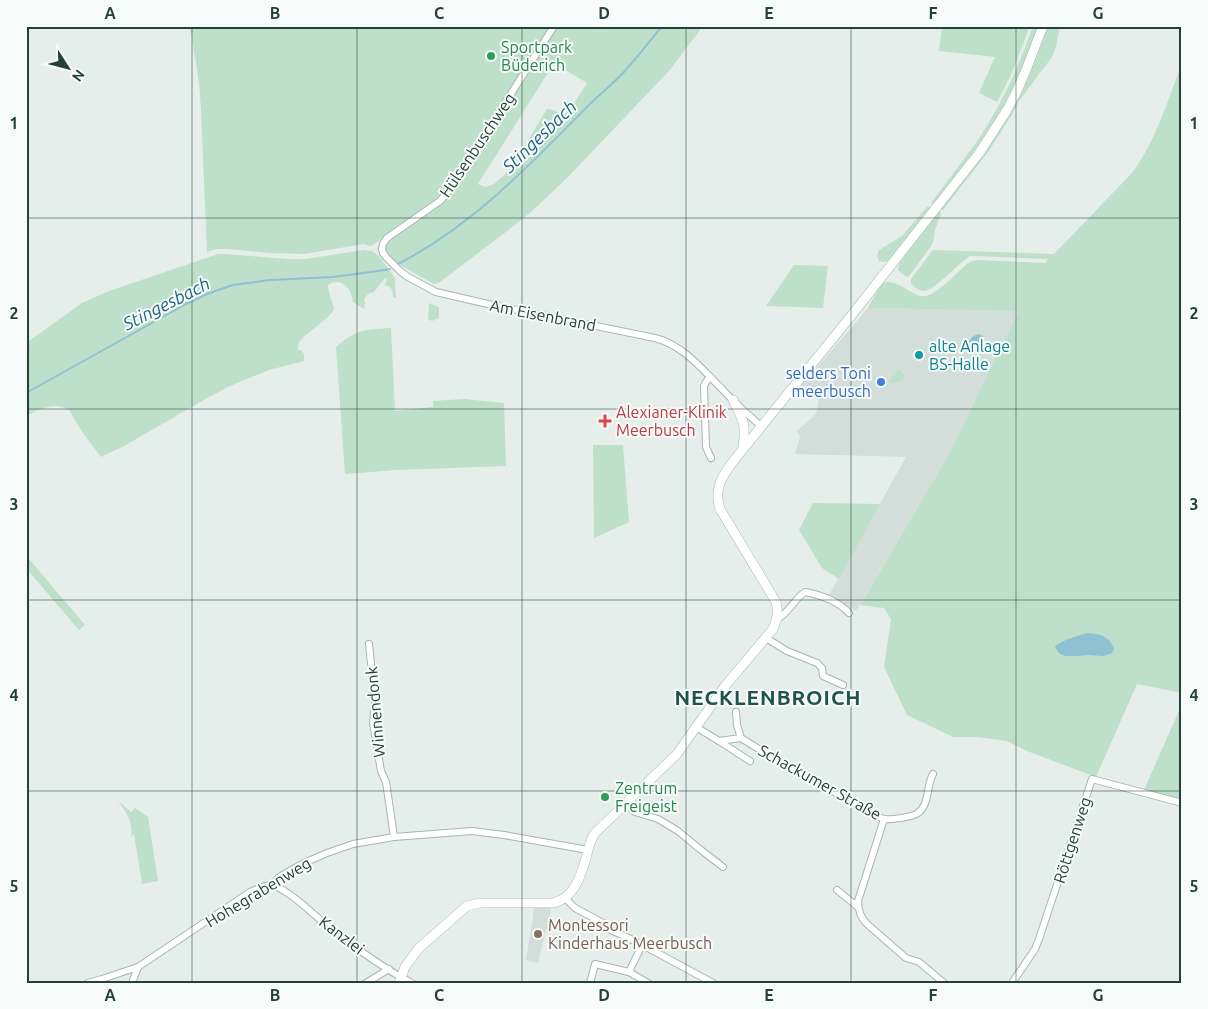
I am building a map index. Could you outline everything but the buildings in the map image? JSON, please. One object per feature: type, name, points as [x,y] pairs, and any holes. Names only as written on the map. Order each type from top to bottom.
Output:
[{"type":"main road","points":[[400,980],[410,959],[419,948],[467,906],[480,903],[553,903],[565,898],[577,883],[595,833],[670,762],[684,746],[720,692],[774,627],[777,618],[777,606],[774,599],[718,504],[717,492],[722,478],[742,449],[852,316],[980,152],[1017,91],[1043,26]]},
{"type":"main road","points":[[733,400],[744,422],[745,432],[742,449]]},
{"type":"street","name":"Hülsenbuschweg","points":[[382,246],[391,234],[435,205],[447,194],[554,26]]},
{"type":"street","name":"Am Eisenbrand","points":[[382,246],[383,253],[400,271],[436,292],[661,339],[672,344],[683,351],[761,426]]},
{"type":"street","points":[[710,377],[704,386],[706,448],[711,458]]},
{"type":"street","points":[[777,618],[784,614],[805,592],[835,601],[849,612]]},
{"type":"street","points":[[766,638],[787,651],[817,663],[822,668],[823,676],[843,685]]},
{"type":"street","name":"Winnendonk","points":[[369,644],[375,703],[373,723],[381,771],[386,782],[394,837]]},
{"type":"street","name":"Schackumer Straße","points":[[736,712],[741,738]]},
{"type":"street","name":"Schackumer Straße","points":[[696,727],[750,761]]},
{"type":"street","name":"Schackumer Straße","points":[[719,741],[741,738],[786,766],[884,819],[918,813],[926,801],[930,779],[933,774]]},
{"type":"street","name":"Röttgenweg","points":[[1012,983],[1035,949],[1039,939],[1092,779],[1182,803]]},
{"type":"street","points":[[624,804],[635,812],[658,819],[678,831],[723,867]]},
{"type":"street","points":[[884,819],[858,902],[862,918],[906,958],[919,962],[944,983]]},
{"type":"street","name":"Hohegrabenweg","points":[[88,983],[138,967],[250,892],[273,885],[278,878],[304,863],[353,844],[394,837],[472,831],[588,850]]},
{"type":"street","name":"Kanzlei","points":[[273,885],[284,890],[328,926],[389,969],[400,980],[412,983]]},
{"type":"street","points":[[837,890],[858,907]]},
{"type":"street","points":[[565,898],[575,908],[608,925],[611,930],[713,983]]},
{"type":"street","points":[[629,972],[642,945]]},
{"type":"street","points":[[590,983],[595,964],[629,972],[648,983]]},
{"type":"street","points":[[132,983],[138,967]]},
{"type":"street","points":[[366,983],[389,969]]},
{"type":"shaded area","points":[[868,308],[1019,311],[953,447],[856,611],[829,595],[906,457],[795,454],[800,437],[797,431],[817,411],[820,388],[801,386]]},
{"type":"shaded area","name":"Montessori Kinderhaus Meerbusch","points":[[534,906],[551,906],[550,929],[546,929],[538,963],[526,960]]},
{"type":"green space","points":[[190,26],[703,26],[669,71],[567,178],[511,228],[440,282],[434,284],[400,265],[377,248],[391,236],[430,210],[453,182],[438,199],[371,246],[363,244],[305,254],[227,249],[207,252],[199,82]],"holes":[[[554,63],[587,83],[563,116],[554,110],[547,109],[509,171],[494,184],[485,187],[478,184]]]},
{"type":"green space","points":[[942,26],[1030,26],[1011,75],[997,102],[979,93],[995,57],[939,51]]},
{"type":"green space","points":[[1033,26],[1038,26],[1022,68],[1003,107],[979,145],[933,205],[931,203],[973,147],[991,119],[1021,58]]},
{"type":"green space","points":[[1048,26],[1060,26],[1052,57],[1019,101],[988,152],[943,210],[940,209],[1007,118],[1025,85]]},
{"type":"green space","points":[[1182,64],[1182,693],[1137,684],[1096,777],[1027,751],[1007,741],[977,737],[953,737],[907,715],[884,667],[891,619],[884,608],[860,605],[953,447],[1019,311],[868,308],[882,284],[887,282],[892,282],[921,296],[926,296],[941,287],[972,261],[1046,263],[1048,259],[970,256],[929,289],[920,290],[911,283],[911,279],[933,250],[1054,254],[1131,174],[1140,162],[1160,121]]},
{"type":"green space","points":[[927,207],[931,207],[888,261],[879,261],[877,256],[879,250],[902,236]]},
{"type":"green space","points":[[940,210],[941,214],[931,246],[910,275],[908,277],[905,276],[898,270],[900,262]]},
{"type":"green space","points":[[364,250],[372,251],[379,256],[395,278],[396,298],[393,297],[391,288],[385,285],[387,279],[385,278],[374,292],[368,294],[364,299],[364,309],[353,302],[351,293],[345,285],[337,282],[328,285],[334,310],[299,342],[298,350],[301,350],[304,354],[304,361],[269,370],[230,386],[101,457],[69,410],[63,407],[52,406],[26,416],[26,343],[82,303],[109,291],[218,254],[305,259]]},
{"type":"green space","points":[[794,265],[828,266],[823,308],[766,306]]},
{"type":"green space","points":[[429,303],[439,307],[439,318],[432,321],[428,319]]},
{"type":"green space","points":[[391,328],[395,411],[433,407],[433,401],[464,399],[504,403],[506,466],[345,474],[336,347],[355,334],[375,329]]},
{"type":"green space","points":[[899,369],[904,375],[902,380],[896,383],[888,383]]},
{"type":"green space","points":[[593,445],[623,445],[629,522],[594,538]]},
{"type":"green space","points":[[813,503],[880,504],[839,579],[822,568],[799,530]]},
{"type":"green space","points":[[29,559],[85,625],[79,630],[26,568],[26,561]]},
{"type":"green space","points":[[1182,704],[1182,800],[1144,790]]},
{"type":"green space","points":[[118,801],[131,812],[135,808],[148,817],[158,881],[142,884],[134,834],[131,837],[130,822]]},
{"type":"water","points":[[979,334],[984,337],[981,341],[970,345],[971,339]]},
{"type":"water","points":[[1088,633],[1107,638],[1114,649],[1112,653],[1104,656],[1066,656],[1060,654],[1055,647],[1065,640]]},
{"type":"waterway","name":"Stingesbach","points":[[396,265],[423,250],[473,215],[519,175],[618,78],[662,26]]},
{"type":"waterway","name":"Stingesbach","points":[[26,393],[186,304],[233,285],[270,280],[333,277],[390,269]]},
{"type":"place","name":"Sportpark Büderich","points":[[491,56]]},
{"type":"place","name":"alte Anlage BS-Halle","points":[[919,355]]},
{"type":"place","name":"selders Toni meerbusch","points":[[881,382]]},
{"type":"place","name":"Alexianer-Klinik Meerbusch","points":[[605,421]]},
{"type":"place","name":"Zentrum Freigeist","points":[[605,797]]},
{"type":"place","name":"Montessori Kinderhaus Meerbusch","points":[[538,934]]},
{"type":"district","name":"NECKLENBROICH","points":[[768,697]]}]
